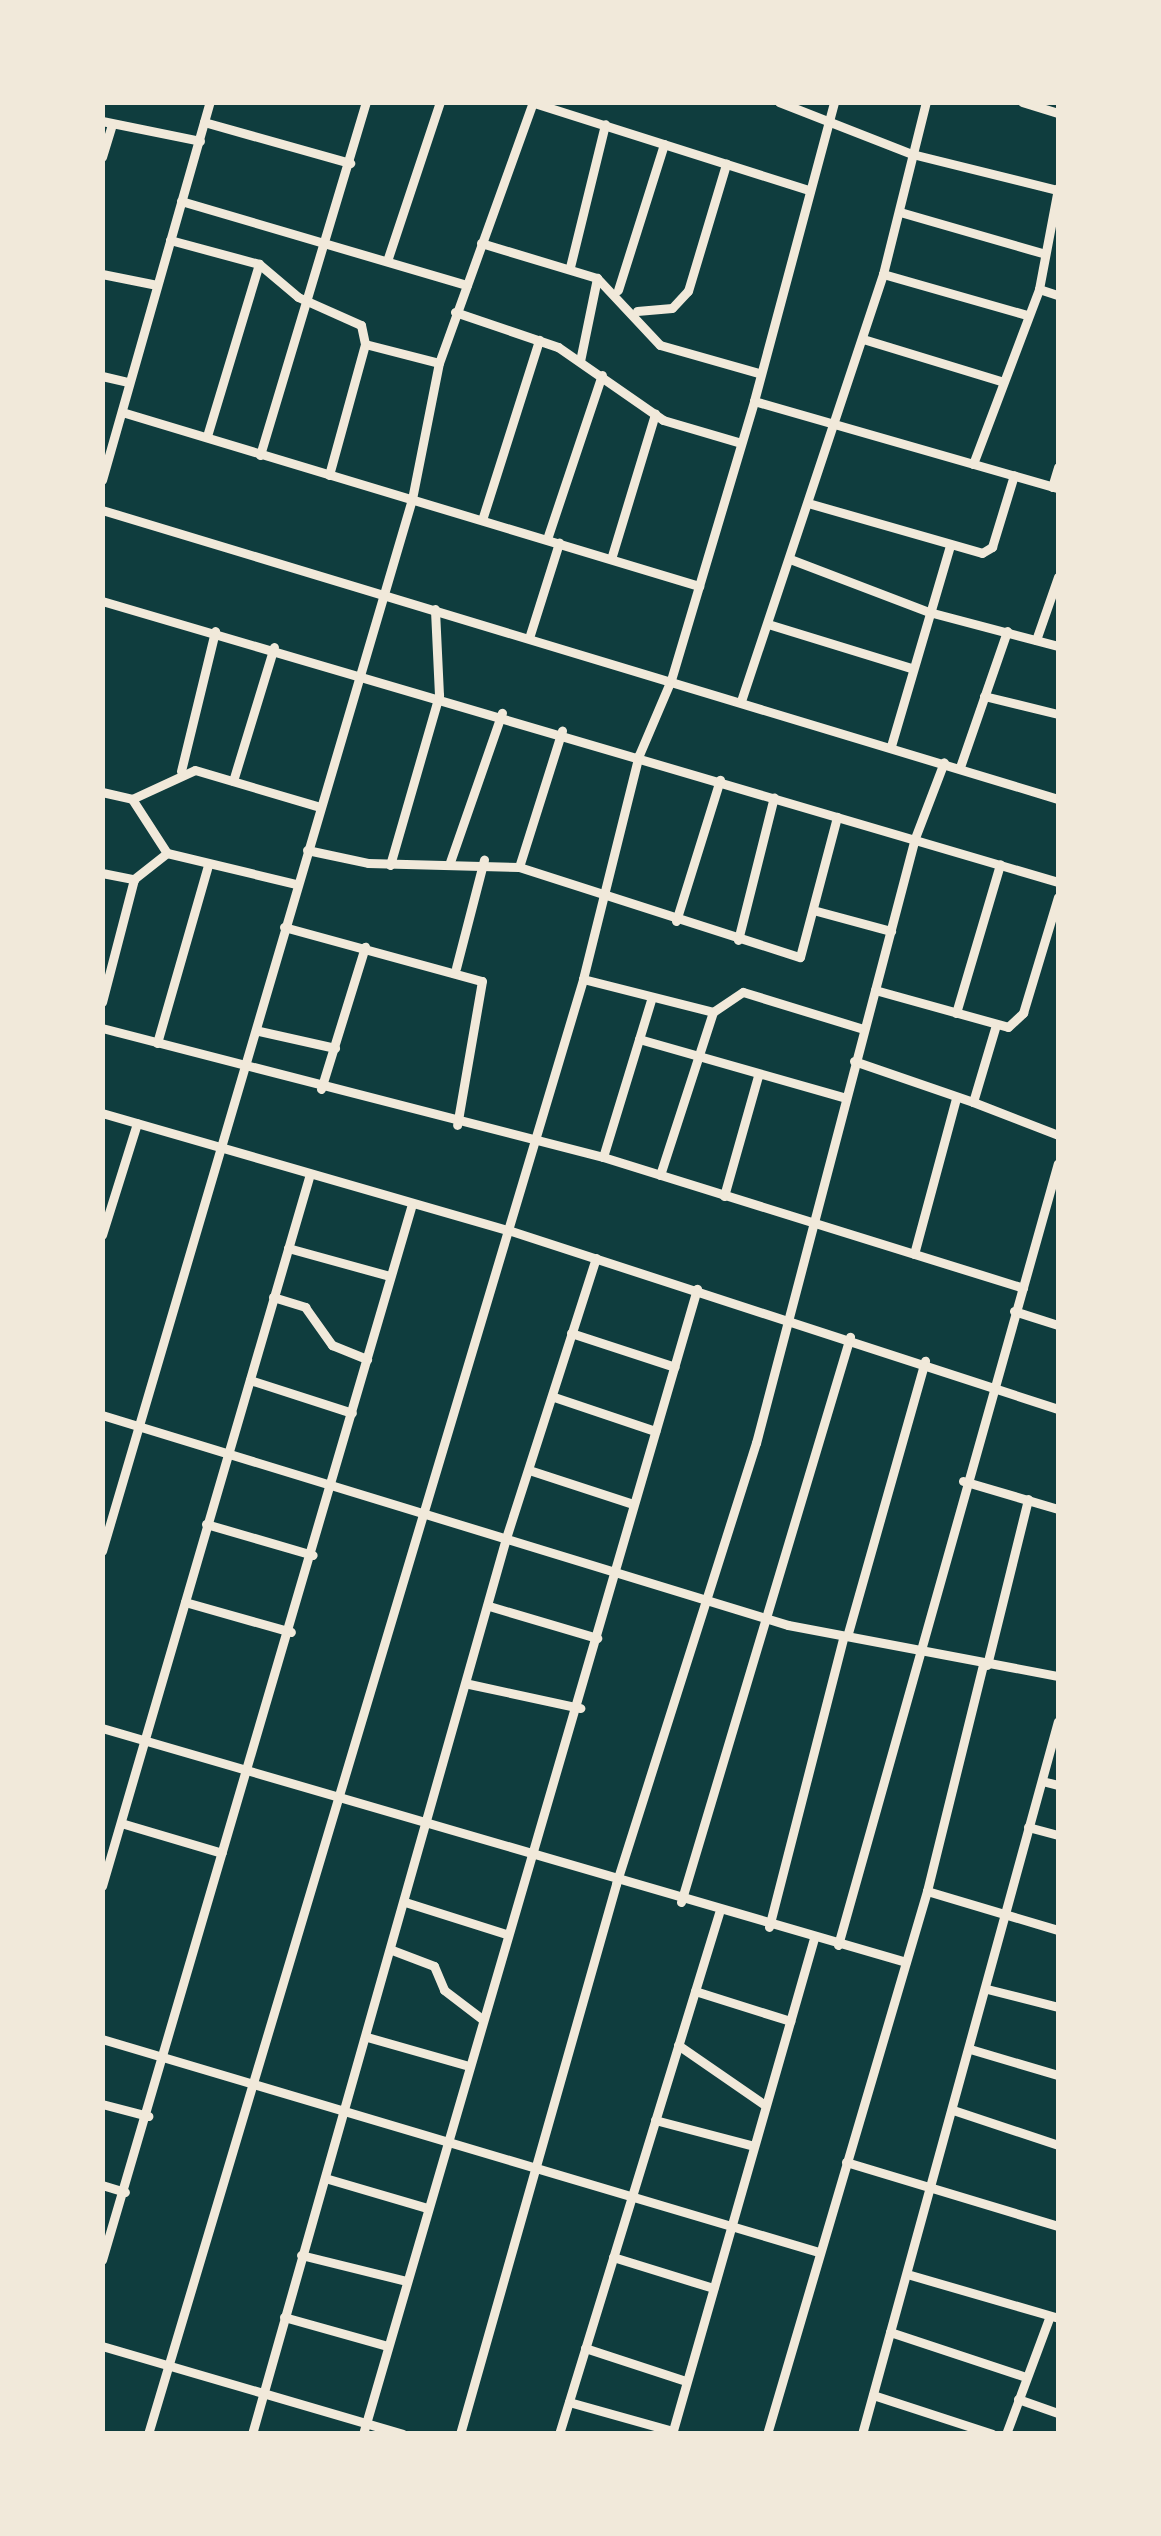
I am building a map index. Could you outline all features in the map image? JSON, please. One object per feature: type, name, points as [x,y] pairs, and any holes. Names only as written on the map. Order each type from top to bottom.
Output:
[{"type":"street","points":[[103,475],[210,102]]},
{"type":"street","points":[[260,455],[366,102]]},
{"type":"street","points":[[388,261],[440,102]]},
{"type":"street","points":[[779,102],[828,117],[912,154],[1058,189],[1042,253],[1038,289],[1000,381],[973,464]]},
{"type":"street","points":[[148,2434],[536,1139],[605,896],[639,755],[671,680],[742,443],[834,102]]},
{"type":"street","points":[[741,701],[883,274],[926,102]]},
{"type":"street","points":[[1022,102],[1058,114]]},
{"type":"street","points":[[102,1551],[226,1149],[296,884],[412,499],[440,363],[455,312],[532,103],[809,190]]},
{"type":"street","points":[[204,122],[350,163]]},
{"type":"street","points":[[102,157],[107,123],[200,142]]},
{"type":"street","points":[[570,266],[605,124]]},
{"type":"street","points":[[618,290],[664,144]]},
{"type":"street","points":[[637,311],[672,308],[688,291],[726,164]]},
{"type":"street","points":[[181,201],[467,285]]},
{"type":"street","points":[[900,212],[1042,253]]},
{"type":"street","points":[[170,240],[259,264],[307,301],[361,325],[365,344],[329,476]]},
{"type":"street","points":[[481,242],[570,266],[597,278],[618,290],[660,345],[758,373]]},
{"type":"street","points":[[206,436],[259,264]]},
{"type":"street","points":[[102,274],[157,285]]},
{"type":"street","points":[[883,274],[1027,315]]},
{"type":"street","points":[[580,361],[597,278]]},
{"type":"street","points":[[1038,289],[1058,295]]},
{"type":"street","points":[[455,312],[539,340],[602,375],[655,414],[742,443]]},
{"type":"street","points":[[862,339],[1000,381]]},
{"type":"street","points":[[482,520],[539,340]]},
{"type":"street","points":[[365,344],[440,363]]},
{"type":"street","points":[[547,539],[602,375]]},
{"type":"street","points":[[102,376],[128,382]]},
{"type":"street","points":[[754,401],[1056,487],[1058,467]]},
{"type":"street","points":[[122,412],[699,586]]},
{"type":"street","points":[[612,558],[655,414]]},
{"type":"street","points":[[808,504],[950,545],[992,547],[1014,476]]},
{"type":"street","points":[[102,510],[1058,798]]},
{"type":"street","points":[[529,638],[559,543]]},
{"type":"street","points":[[891,746],[950,545]]},
{"type":"street","points":[[790,558],[929,612],[1058,646]]},
{"type":"street","points":[[1036,640],[1058,577]]},
{"type":"street","points":[[102,601],[362,670],[1058,882]]},
{"type":"street","points":[[390,864],[439,695],[435,610]]},
{"type":"street","points":[[768,624],[911,668]]},
{"type":"street","points":[[181,771],[215,630]]},
{"type":"street","points":[[960,767],[1008,631]]},
{"type":"street","points":[[233,781],[274,647]]},
{"type":"street","points":[[984,696],[1058,714]]},
{"type":"street","points":[[450,862],[502,713]]},
{"type":"street","points":[[519,867],[562,731]]},
{"type":"street","points":[[460,2434],[616,1884],[787,1318],[915,838],[944,762]]},
{"type":"street","points":[[132,800],[181,771],[233,781],[320,807]]},
{"type":"street","points":[[676,921],[720,780]]},
{"type":"street","points":[[102,792],[132,800],[167,853],[296,884]]},
{"type":"street","points":[[738,940],[774,797]]},
{"type":"street","points":[[307,850],[390,864],[484,860],[519,867],[676,921],[800,957],[837,817]]},
{"type":"street","points":[[102,1002],[134,879],[167,853]]},
{"type":"street","points":[[456,968],[484,860]]},
{"type":"street","points":[[956,1013],[1000,864]]},
{"type":"street","points":[[158,1043],[208,865]]},
{"type":"street","points":[[102,872],[134,879]]},
{"type":"street","points":[[875,990],[996,1025],[1023,1014],[1058,896]]},
{"type":"street","points":[[814,910],[891,930]]},
{"type":"street","points":[[284,926],[456,968],[484,988],[457,1125]]},
{"type":"street","points":[[321,1088],[365,948]]},
{"type":"street","points":[[583,978],[714,1012]]},
{"type":"street","points":[[660,1175],[714,1012],[742,992],[864,1029]]},
{"type":"street","points":[[603,1158],[652,997]]},
{"type":"street","points":[[973,1102],[996,1025]]},
{"type":"street","points":[[102,1028],[457,1125],[536,1139],[1023,1288]]},
{"type":"street","points":[[258,1030],[335,1048]]},
{"type":"street","points":[[639,1039],[846,1098]]},
{"type":"street","points":[[854,1061],[1058,1136]]},
{"type":"street","points":[[724,1196],[758,1076]]},
{"type":"street","points":[[914,1254],[956,1098]]},
{"type":"street","points":[[102,1113],[508,1230],[925,1361],[1058,1409]]},
{"type":"street","points":[[102,1235],[137,1123]]},
{"type":"street","points":[[838,1945],[921,1652],[964,1481],[1058,1163]]},
{"type":"street","points":[[102,1886],[310,1174]]},
{"type":"street","points":[[102,1192],[114,1196]]},
{"type":"street","points":[[102,2260],[126,2192],[161,2056],[222,1853],[250,1772],[412,1204]]},
{"type":"street","points":[[288,1248],[390,1276]]},
{"type":"street","points":[[252,2434],[469,1684],[506,1538],[596,1258]]},
{"type":"street","points":[[363,2434],[528,1857],[580,1708],[632,1504],[697,1289]]},
{"type":"street","points":[[273,1296],[306,1307],[332,1344],[367,1359]]},
{"type":"street","points":[[1014,1311],[1058,1325]]},
{"type":"street","points":[[571,1333],[675,1368]]},
{"type":"street","points":[[681,1902],[769,1619],[850,1337]]},
{"type":"street","points":[[769,1927],[846,1636],[925,1361]]},
{"type":"street","points":[[250,1380],[352,1413]]},
{"type":"street","points":[[554,1397],[655,1431]]},
{"type":"street","points":[[102,1415],[769,1619],[985,1665],[1058,1673]]},
{"type":"street","points":[[530,1470],[632,1504]]},
{"type":"street","points":[[964,1481],[1058,1509]]},
{"type":"street","points":[[767,2434],[927,1891],[1028,1498]]},
{"type":"street","points":[[206,1524],[313,1555]]},
{"type":"street","points":[[185,1602],[291,1632]]},
{"type":"street","points":[[489,1606],[597,1638]]},
{"type":"street","points":[[469,1684],[580,1708]]},
{"type":"street","points":[[862,2434],[1058,1722]]},
{"type":"street","points":[[102,1728],[616,1884],[906,1962]]},
{"type":"street","points":[[1042,1781],[1058,1785]]},
{"type":"street","points":[[121,1823],[222,1853]]},
{"type":"street","points":[[1028,1827],[1058,1835]]},
{"type":"street","points":[[927,1891],[1058,1930]]},
{"type":"street","points":[[405,1902],[506,1934]]},
{"type":"street","points":[[559,2434],[719,1913]]},
{"type":"street","points":[[569,2402],[672,2432],[814,1938]]},
{"type":"street","points":[[392,1950],[434,1966],[444,1990],[482,2019]]},
{"type":"street","points":[[987,1989],[1058,2008]]},
{"type":"street","points":[[695,1991],[790,2021]]},
{"type":"street","points":[[366,2036],[469,2066]]},
{"type":"street","points":[[102,2039],[538,2163],[819,2252]]},
{"type":"street","points":[[678,2045],[765,2106]]},
{"type":"street","points":[[970,2049],[1058,2075]]},
{"type":"street","points":[[102,2104],[148,2116]]},
{"type":"street","points":[[953,2110],[1058,2145]]},
{"type":"street","points":[[654,2120],[754,2146]]},
{"type":"street","points":[[846,2162],[1058,2226]]},
{"type":"street","points":[[326,2178],[427,2208]]},
{"type":"street","points":[[102,2185],[126,2192]]},
{"type":"street","points":[[301,2255],[406,2281]]},
{"type":"street","points":[[612,2258],[712,2288]]},
{"type":"street","points":[[907,2274],[1054,2317],[1026,2377],[1006,2434]]},
{"type":"street","points":[[284,2317],[387,2346]]},
{"type":"street","points":[[890,2332],[1026,2377]]},
{"type":"street","points":[[102,2346],[402,2434]]},
{"type":"street","points":[[585,2348],[686,2381]]},
{"type":"street","points":[[873,2395],[992,2434]]},
{"type":"street","points":[[1018,2399],[1058,2413]]}]
